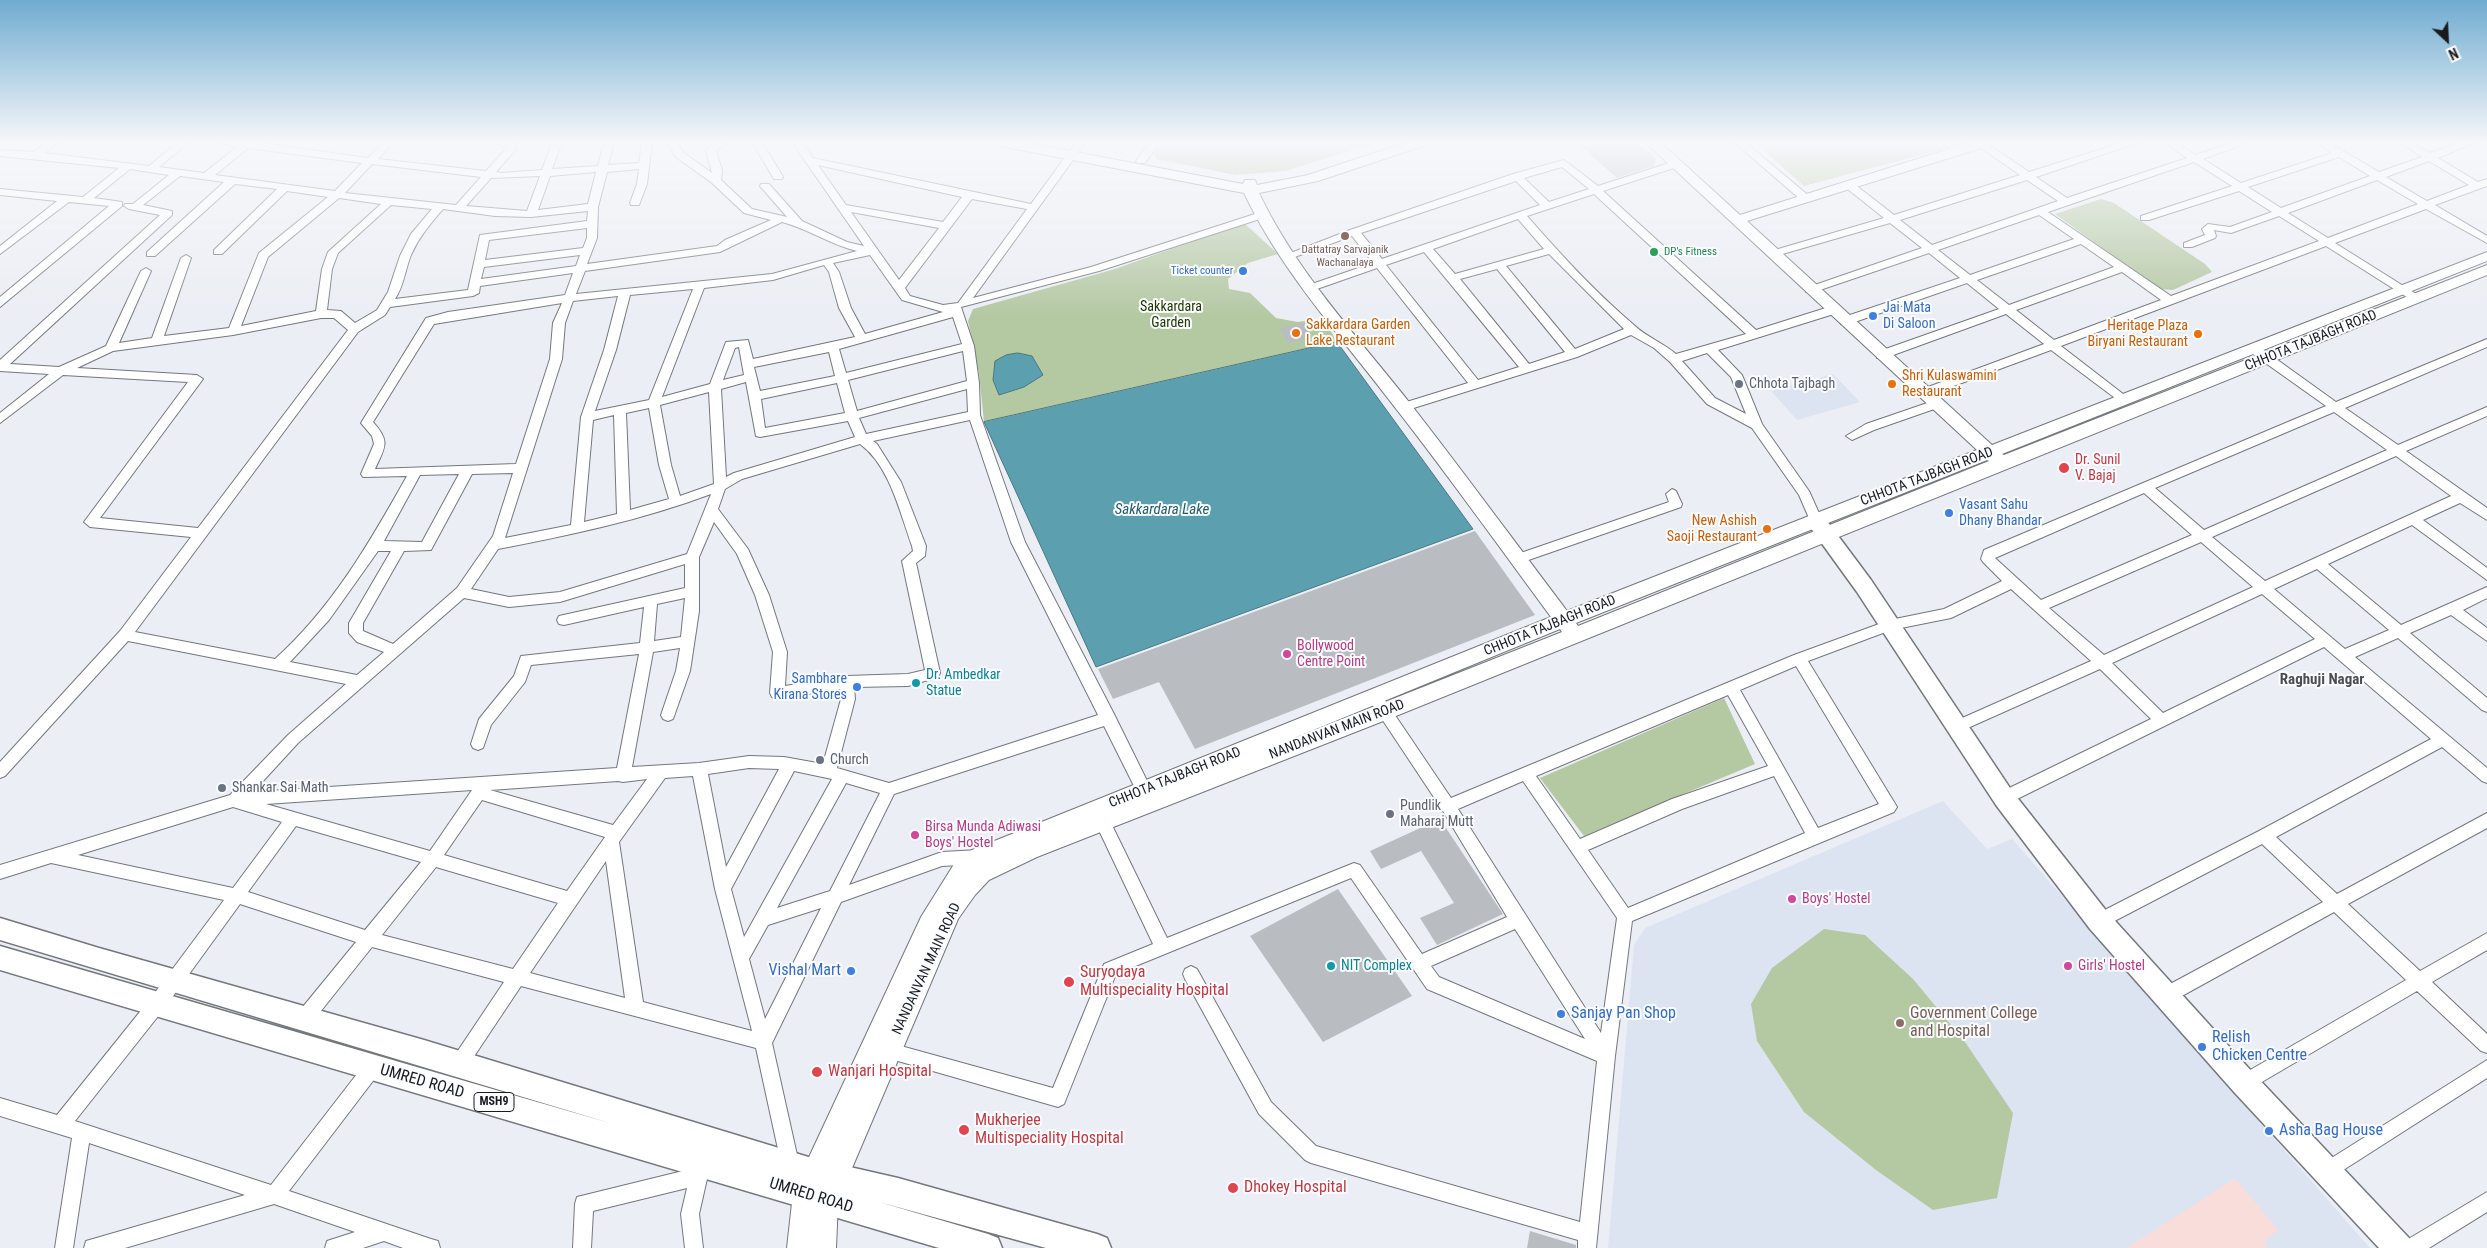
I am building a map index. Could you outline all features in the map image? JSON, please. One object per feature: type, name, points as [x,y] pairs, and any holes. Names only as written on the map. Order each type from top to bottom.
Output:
[{"type":"main road","points":[[1256,200],[1262,215],[1310,288],[1404,407],[1568,628]]},
{"type":"main road","points":[[1715,200],[1810,290],[1995,458]]},
{"type":"main road","points":[[1737,220],[1798,200]]},
{"type":"main road","points":[[2129,405],[2254,349],[2487,256]]},
{"type":"main road","name":"CHHOTA TAJBAGH ROAD","points":[[1568,628],[2129,405],[2267,359],[2487,270]]},
{"type":"main road","points":[[1821,528],[1890,625],[2004,798],[2099,920],[2244,1083],[2328,1170],[2399,1248]]},
{"type":"main road","name":"NANDANVAN MAIN ROAD","points":[[823,1248],[808,1182],[890,1051],[950,913],[980,873],[1029,850],[1103,822],[1147,797],[1568,628]]},
{"type":"main road","name":"CHHOTA TAJBAGH ROAD","points":[[808,1182],[929,924],[964,868],[980,856],[1147,797]]},
{"type":"main road","points":[[1,930],[303,1020],[459,1064],[705,1160]]},
{"type":"main road","name":"UMRED ROAD","points":[[0,958],[373,1068],[705,1160],[808,1182],[988,1248]]},
{"type":"main road","points":[[800,1248],[808,1182],[898,1192],[1097,1248]]},
{"type":"street","points":[[0,251],[64,200]]},
{"type":"street","points":[[78,200],[118,204],[192,216]]},
{"type":"street","points":[[135,207],[143,200]]},
{"type":"street","points":[[151,254],[210,200]]},
{"type":"street","points":[[218,252],[271,200]]},
{"type":"street","points":[[233,331],[263,255],[330,200]]},
{"type":"street","points":[[378,200],[495,213],[530,214],[593,207]]},
{"type":"street","points":[[459,208],[466,200]]},
{"type":"street","points":[[530,214],[535,200]]},
{"type":"street","points":[[234,801],[293,739],[462,592],[499,537],[556,359],[559,323],[592,238],[595,200]]},
{"type":"street","points":[[737,200],[748,211],[779,220],[798,223],[844,245],[873,251]]},
{"type":"street","points":[[778,200],[798,223]]},
{"type":"street","points":[[837,200],[906,298],[943,309],[958,307],[1040,200]]},
{"type":"street","points":[[899,288],[965,200]]},
{"type":"street","points":[[996,200],[1035,208]]},
{"type":"street","points":[[1288,256],[1446,200]]},
{"type":"street","points":[[1541,200],[1547,206]]},
{"type":"street","points":[[1310,288],[1565,200]]},
{"type":"street","points":[[1607,200],[1754,335]]},
{"type":"street","points":[[1868,200],[2129,405]]},
{"type":"street","points":[[1772,254],[1951,200]]},
{"type":"street","points":[[1810,290],[2071,200]]},
{"type":"street","points":[[2145,218],[2198,200]]},
{"type":"street","points":[[2258,200],[2324,243],[2417,299]]},
{"type":"street","points":[[2188,245],[2211,236],[2207,229],[2212,226],[2231,230],[2313,200]]},
{"type":"street","points":[[2419,200],[2487,240]]},
{"type":"street","points":[[1924,393],[2439,200]]},
{"type":"street","points":[[321,314],[327,269],[333,252],[389,202]]},
{"type":"street","points":[[0,303],[118,204]]},
{"type":"street","points":[[0,772],[125,635],[354,329],[381,312],[394,292],[405,256],[416,234],[440,206]]},
{"type":"street","points":[[842,207],[946,226]]},
{"type":"street","points":[[2040,211],[2169,300]]},
{"type":"street","points":[[0,367],[168,212]]},
{"type":"street","points":[[748,364],[833,347],[862,339],[958,307],[1095,269],[1262,215]]},
{"type":"street","points":[[1520,215],[1551,250],[1632,330],[1658,345],[1674,359],[1711,401],[1756,426]]},
{"type":"street","points":[[476,283],[720,249],[729,242],[779,220]]},
{"type":"street","points":[[386,304],[473,293],[484,238],[592,224]]},
{"type":"street","points":[[1354,232],[1476,385]]},
{"type":"street","points":[[1845,321],[2082,240]]},
{"type":"street","points":[[1425,247],[1453,278],[1527,369]]},
{"type":"street","points":[[1453,278],[1551,250]]},
{"type":"street","points":[[479,264],[587,251]]},
{"type":"street","points":[[521,468],[367,474],[380,444],[378,435],[367,423],[430,321],[477,311],[569,298],[773,277],[826,261],[873,251]]},
{"type":"street","points":[[157,341],[186,258]]},
{"type":"street","points":[[826,261],[834,272],[845,308],[862,339]]},
{"type":"street","points":[[1499,265],[1573,354]]},
{"type":"street","points":[[1881,355],[2123,268]]},
{"type":"street","points":[[111,348],[146,271]]},
{"type":"street","points":[[676,503],[665,465],[654,403],[700,284]]},
{"type":"street","points":[[577,529],[587,417],[610,350],[625,292]]},
{"type":"street","points":[[958,307],[968,346],[973,383],[974,416],[1018,542],[1109,718],[1147,797]]},
{"type":"street","points":[[1674,359],[1833,310]]},
{"type":"street","points":[[0,420],[60,371],[111,348],[233,331],[321,314],[337,314],[354,329]]},
{"type":"street","points":[[1404,407],[1573,354],[1632,330]]},
{"type":"street","points":[[2161,720],[2102,662],[1988,559],[1989,553],[2487,342]]},
{"type":"street","points":[[668,715],[683,671],[688,641],[692,592],[692,557],[720,486],[715,388],[730,345],[744,343],[755,396],[760,433],[852,416],[973,383]]},
{"type":"street","points":[[755,396],[842,378],[968,346]]},
{"type":"street","points":[[712,510],[743,552],[762,595],[780,652],[776,692],[847,682],[908,680],[933,673],[909,561],[920,553],[919,546],[895,482],[873,447],[862,439],[852,416],[833,347]]},
{"type":"street","points":[[1708,348],[1736,375],[1756,426],[1805,494],[1821,528]]},
{"type":"street","points":[[2254,349],[2463,496],[2487,515]]},
{"type":"street","points":[[0,367],[197,379],[90,522],[200,533]]},
{"type":"street","points":[[587,417],[654,403],[751,377]]},
{"type":"street","points":[[1852,436],[1870,427],[1936,404]]},
{"type":"street","points":[[620,410],[624,517]]},
{"type":"street","points":[[494,545],[577,529],[676,503],[720,486],[738,476],[862,439],[974,416]]},
{"type":"street","points":[[2039,607],[2396,450],[2484,416]]},
{"type":"street","points":[[375,546],[426,547],[468,469]]},
{"type":"street","points":[[277,665],[295,649],[324,616],[375,546],[416,471]]},
{"type":"street","points":[[2146,488],[2487,777]]},
{"type":"street","points":[[1517,559],[1676,504],[1672,494]]},
{"type":"street","points":[[1956,727],[2463,496]]},
{"type":"street","points":[[2413,518],[2487,576]]},
{"type":"street","points":[[395,650],[362,638],[356,633],[356,623],[401,546]]},
{"type":"street","points":[[462,592],[509,602],[560,597],[692,557]]},
{"type":"street","points":[[2319,563],[2487,706]]},
{"type":"street","points":[[1448,806],[1799,659],[1890,625],[1946,614],[2012,582]]},
{"type":"street","points":[[564,620],[692,592]]},
{"type":"street","points":[[2344,655],[2487,592]]},
{"type":"street","points":[[623,776],[646,648],[651,600]]},
{"type":"street","points":[[2452,609],[2487,636]]},
{"type":"street","points":[[125,635],[360,681]]},
{"type":"street","points":[[2004,798],[2326,640]]},
{"type":"street","points":[[478,744],[484,723],[520,678],[526,660],[646,648],[688,641]]},
{"type":"street","points":[[1625,917],[1815,836],[1889,807],[1799,659]]},
{"type":"street","points":[[740,958],[835,773],[848,698],[847,682]]},
{"type":"street","points":[[1731,687],[1815,836]]},
{"type":"street","points":[[1379,704],[1448,806],[1518,920],[1606,1056]]},
{"type":"street","points":[[0,872],[234,801],[482,788],[660,773],[748,762],[789,765],[835,773],[889,789],[1109,718]]},
{"type":"street","points":[[2099,920],[2264,836],[2442,740]]},
{"type":"street","points":[[723,889],[789,765]]},
{"type":"street","points":[[699,769],[723,889],[740,958],[763,1042],[808,1182]]},
{"type":"street","points":[[1577,847],[1677,804],[1777,769]]},
{"type":"street","points":[[459,1064],[570,899],[660,773]]},
{"type":"street","points":[[1191,974],[1265,1108],[1311,1154],[1507,1209],[1588,1241],[1606,1056],[1625,917],[1526,773]]},
{"type":"street","points":[[482,788],[613,837]]},
{"type":"street","points":[[303,1020],[433,859],[482,788]]},
{"type":"street","points":[[763,1042],[889,789]]},
{"type":"street","points":[[234,801],[570,899]]},
{"type":"street","points":[[60,1125],[175,981],[294,818]]},
{"type":"street","points":[[2165,996],[2487,820]]},
{"type":"street","points":[[1103,822],[1162,948]]},
{"type":"street","points":[[2264,836],[2487,1045]]},
{"type":"street","points":[[613,837],[635,1008]]},
{"type":"street","points":[[49,856],[238,896],[369,940],[763,1042]]},
{"type":"street","points":[[761,920],[835,897],[942,859],[980,856]]},
{"type":"street","points":[[890,1051],[1058,1098],[1110,969],[1354,870],[1433,983],[1606,1056]]},
{"type":"street","points":[[1419,963],[1518,920]]},
{"type":"street","points":[[2244,1083],[2487,941]]},
{"type":"street","points":[[93,1248],[275,1195],[373,1068]]},
{"type":"street","points":[[2328,1170],[2487,1068]]},
{"type":"street","points":[[0,1107],[275,1195],[431,1248]]},
{"type":"street","points":[[64,1248],[82,1132]]},
{"type":"street","points":[[582,1248],[584,1204],[705,1160]]},
{"type":"street","points":[[694,1248],[690,1214],[705,1160]]},
{"type":"street","points":[[2412,1248],[2487,1201]]},
{"type":"street","points":[[334,1248],[384,1232]]},
{"type":"shaded area","points":[[1833,374],[1860,402],[1797,420],[1771,391]]},
{"type":"shaded area","name":"Government College and Hospital","points":[[1943,801],[1987,849],[2012,839],[2370,1248],[1608,1248],[1634,945],[1645,928]]},
{"type":"shaded area","points":[[2235,1178],[2278,1230],[2263,1243],[2267,1248],[2127,1248]]},
{"type":"green space","points":[[2097,200],[2114,203],[2205,264],[2212,272],[2173,290],[2159,289],[2055,214]]},
{"type":"green space","name":"Sakkardara Garden","points":[[1244,223],[1278,254],[1248,263],[1228,279],[1229,289],[1250,293],[1276,318],[1298,322],[1310,320],[1313,326],[1326,323],[1337,342],[984,422],[979,373],[968,321],[973,309],[1115,269]]},
{"type":"green space","points":[[1724,698],[1755,764],[1584,836],[1540,778]]},
{"type":"green space","points":[[1824,929],[1865,935],[1913,979],[1965,1042],[2013,1113],[1997,1198],[1933,1210],[1876,1170],[1804,1112],[1757,1041],[1751,1004],[1772,968]]},
{"type":"water","name":"Sakkardara Lake","points":[[1337,342],[1473,529],[1096,667],[984,422]]},
{"type":"water","points":[[1018,353],[1032,356],[1043,375],[1024,387],[999,395],[993,380],[995,361],[1006,355]]},
{"type":"building","name":"Sakkardara Garden Lake Restaurant","points":[[1304,323],[1311,338],[1288,343],[1280,328]]},
{"type":"building","name":"Bollywood Centre Point","points":[[1475,531],[1535,615],[1195,749],[1159,682],[1113,699],[1098,669]]},
{"type":"building","points":[[1440,819],[1503,914],[1437,945],[1420,918],[1454,903],[1421,851],[1381,869],[1370,851]]},
{"type":"building","name":"NIT Complex","points":[[1338,889],[1412,996],[1323,1042],[1250,936]]},
{"type":"building","points":[[1530,1231],[1576,1245],[1576,1248],[1527,1248]]},
{"type":"place","name":"Dattatray Sarvajanik Wachanalaya","points":[[1345,236]]},
{"type":"place","name":"DP's Fitness","points":[[1654,252]]},
{"type":"place","name":"Ticket counter","points":[[1243,271]]},
{"type":"place","name":"Jai Mata Di Saloon","points":[[1873,316]]},
{"type":"place","name":"Sakkardara Garden Lake Restaurant","points":[[1296,333]]},
{"type":"place","name":"Heritage Plaza Biryani Restaurant","points":[[2198,334]]},
{"type":"place","name":"Chhota Tajbagh","points":[[1739,384]]},
{"type":"place","name":"Shri Kulaswamini Restaurant","points":[[1892,384]]},
{"type":"place","name":"Dr. Sunil V. Bajaj","points":[[2064,468]]},
{"type":"place","name":"Vasant Sahu Dhany Bhandar","points":[[1949,513]]},
{"type":"place","name":"New Ashish Saoji Restaurant","points":[[1767,529]]},
{"type":"place","name":"Bollywood Centre Point","points":[[1287,654]]},
{"type":"place","name":"Dr. Ambedkar Statue","points":[[916,683]]},
{"type":"place","name":"Sambhare Kirana Stores","points":[[857,687]]},
{"type":"place","name":"Church","points":[[820,760]]},
{"type":"place","name":"Shankar Sai Math","points":[[222,788]]},
{"type":"place","name":"Pundlik Maharaj Mutt","points":[[1390,814]]},
{"type":"place","name":"Birsa Munda Adiwasi Boys' Hostel","points":[[915,835]]},
{"type":"place","name":"Boys' Hostel","points":[[1792,899]]},
{"type":"place","name":"NIT Complex","points":[[1331,966]]},
{"type":"place","name":"Girls' Hostel","points":[[2068,966]]},
{"type":"place","name":"Vishal Mart","points":[[851,971]]},
{"type":"place","name":"Suryodaya Multispeciality Hospital","points":[[1069,982]]},
{"type":"place","name":"Sanjay Pan Shop","points":[[1561,1014]]},
{"type":"place","name":"Government College and Hospital","points":[[1900,1023]]},
{"type":"place","name":"Relish Chicken Centre","points":[[2202,1047]]},
{"type":"place","name":"Wanjari Hospital","points":[[817,1072]]},
{"type":"place","name":"Mukherjee Multispeciality Hospital","points":[[964,1130]]},
{"type":"place","name":"Asha Bag House","points":[[2269,1131]]},
{"type":"place","name":"Dhokey Hospital","points":[[1233,1188]]},
{"type":"district","name":"Raghuji Nagar","points":[[2322,680]]}]
